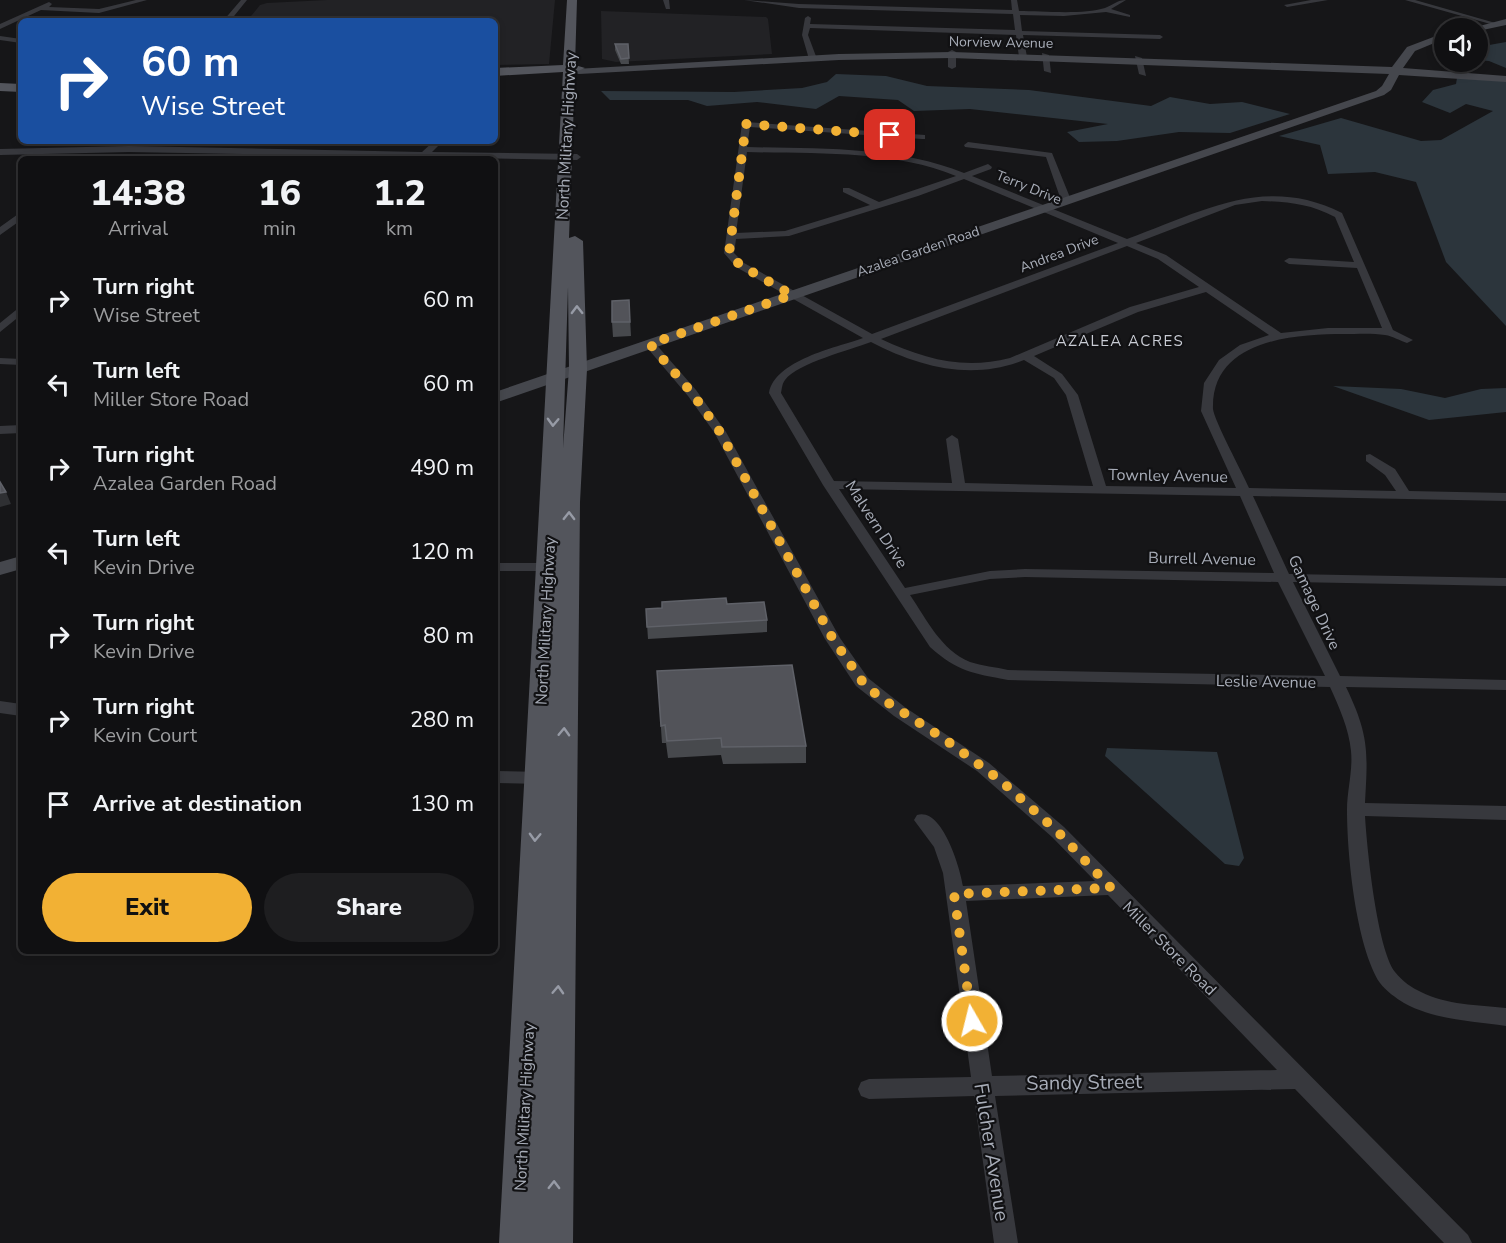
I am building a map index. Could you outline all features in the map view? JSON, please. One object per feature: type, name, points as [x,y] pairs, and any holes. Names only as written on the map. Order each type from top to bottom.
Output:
[{"type":"main road","name":"North Military Highway","points":[[518,1243],[550,777],[557,567],[555,377],[571,157],[574,70],[572,0]]},
{"type":"main road","name":"North Military Highway","points":[[574,70],[581,0]]},
{"type":"main road","name":"Azalea Garden Road","points":[[498,397],[1066,200],[1342,106],[1364,101],[1387,87],[1391,69],[1411,49],[1434,40]]},
{"type":"main road","name":"Norview Avenue","points":[[498,73],[812,57],[1046,56],[1391,69],[1506,77]]},
{"type":"main road","points":[[0,89],[18,90]]},
{"type":"main road","name":"North Military Highway","points":[[557,567],[578,369],[571,157]]},
{"type":"main road","points":[[0,569],[18,563]]},
{"type":"main road","name":"North Military Highway","points":[[550,777],[554,1243]]},
{"type":"street","points":[[20,18],[58,0]]},
{"type":"street","points":[[40,9],[99,11],[144,0]]},
{"type":"street","points":[[229,18],[244,0]]},
{"type":"street","points":[[666,0],[668,8]]},
{"type":"street","points":[[1014,0],[1023,56]]},
{"type":"street","points":[[746,1],[1080,14],[1106,10],[1123,0]]},
{"type":"street","points":[[1287,5],[1325,0]]},
{"type":"street","points":[[1408,0],[1501,23]]},
{"type":"street","points":[[812,3],[806,26],[807,42],[812,57]]},
{"type":"street","points":[[1106,10],[1128,16]]},
{"type":"street","points":[[0,27],[18,19]]},
{"type":"street","points":[[806,26],[1160,37]]},
{"type":"street","points":[[0,38],[18,41]]},
{"type":"street","points":[[1046,56],[1048,71]]},
{"type":"street","points":[[1139,60],[1143,74]]},
{"type":"street","points":[[921,137],[772,124],[746,124],[729,253],[733,259],[792,295],[870,338],[907,356],[938,365],[991,365],[1024,355],[1166,297],[1209,288]]},
{"type":"street","points":[[34,151],[40,144]]},
{"type":"street","points":[[140,150],[147,144]]},
{"type":"street","points":[[0,152],[105,149],[279,156],[289,144]]},
{"type":"street","points":[[423,155],[436,144]]},
{"type":"street","points":[[968,145],[1049,155],[1066,200]]},
{"type":"street","points":[[97,156],[105,149]]},
{"type":"street","name":"Terry Drive","points":[[741,149],[813,150],[913,159],[932,163],[1162,258],[1278,336]]},
{"type":"street","points":[[188,156],[194,151]]},
{"type":"street","points":[[397,156],[437,156]]},
{"type":"street","points":[[498,158],[571,157]]},
{"type":"street","points":[[730,236],[786,234],[967,176],[988,167]]},
{"type":"street","points":[[846,190],[878,205]]},
{"type":"street","name":"Andrea Drive","points":[[825,355],[1244,200],[1275,198],[1307,201],[1334,211],[1343,220],[1361,266]]},
{"type":"street","points":[[1,230],[18,217]]},
{"type":"street","points":[[1,230],[18,228]]},
{"type":"street","points":[[1278,251],[1300,271]]},
{"type":"street","points":[[1289,261],[1361,266],[1389,327],[1385,331]]},
{"type":"street","points":[[0,329],[18,312]]},
{"type":"street","name":"Gamage Drive","points":[[1407,340],[1385,331],[1323,331],[1278,336],[1251,344],[1232,354],[1219,366],[1207,386],[1207,411],[1284,578],[1345,701],[1359,744],[1356,809],[1359,859],[1380,965],[1396,986],[1410,996],[1436,1006],[1506,1017]]},
{"type":"street","name":"Miller Store Road","points":[[650,344],[692,393],[720,432],[833,639],[862,681],[893,707],[943,738],[992,773],[1058,832],[1460,1243]]},
{"type":"street","name":"Malvern Drive","points":[[825,355],[790,370],[778,381],[775,393],[830,485],[935,644],[954,660],[981,671],[1027,676]]},
{"type":"street","points":[[1024,355],[1058,376],[1072,394],[1101,490]]},
{"type":"street","points":[[0,362],[18,362]]},
{"type":"street","points":[[0,430],[18,429]]},
{"type":"street","points":[[952,439],[959,487]]},
{"type":"street","points":[[1370,458],[1390,472],[1406,496]]},
{"type":"street","name":"Townley Avenue","points":[[830,485],[1506,497]]},
{"type":"street","points":[[498,567],[557,567]]},
{"type":"street","name":"Burrell Avenue","points":[[900,592],[1011,573],[1506,582]]},
{"type":"street","name":"Leslie Avenue","points":[[1027,676],[1506,685]]},
{"type":"street","points":[[0,707],[18,710]]},
{"type":"street","points":[[498,777],[550,777]]},
{"type":"street","points":[[1356,809],[1506,813]]},
{"type":"street","name":"Fulcher Avenue","points":[[923,820],[948,855],[1006,1243]]},
{"type":"street","points":[[954,894],[1111,888]]},
{"type":"street","name":"Sandy Street","points":[[869,1089],[981,1084],[1299,1079]]},
{"type":"shaded area","points":[[327,0],[555,0],[549,64],[498,65],[498,18],[249,18],[260,5]]},
{"type":"shaded area","points":[[601,11],[766,17],[772,54],[616,62],[602,59]]},
{"type":"shaded area","points":[[1506,42],[1506,68],[1488,61],[1488,45]]},
{"type":"shaded area","points":[[836,74],[886,76],[927,86],[1029,90],[1151,106],[1170,97],[1210,104],[1242,102],[1290,114],[1230,133],[1179,132],[1117,141],[1079,142],[1067,132],[1108,124],[970,109],[914,111],[898,100],[839,96],[816,109],[757,102],[707,106],[688,100],[610,100],[601,91],[734,92],[802,88],[827,82]]},
{"type":"shaded area","points":[[1457,78],[1506,81],[1506,326],[1446,262],[1416,182],[1375,172],[1328,174],[1320,145],[1279,136],[1341,118],[1421,141],[1441,140],[1493,111],[1466,104],[1450,113],[1422,102],[1433,90],[1456,84]]},
{"type":"shaded area","points":[[1333,386],[1401,389],[1445,398],[1481,389],[1506,388],[1506,412],[1429,420]]},
{"type":"shaded area","points":[[1107,748],[1217,752],[1244,858],[1239,866],[1225,864],[1105,756]]},
{"type":"building","points":[[615,44],[628,44],[629,58],[621,59]]},
{"type":"building","points":[[629,300],[630,322],[612,322],[612,301]]},
{"type":"building","points":[[0,482],[6,492],[0,493]]},
{"type":"building","points":[[726,598],[727,604],[764,602],[767,620],[647,627],[646,609],[662,608],[662,602]]},
{"type":"building","points":[[792,665],[806,746],[722,747],[721,738],[667,741],[665,725],[661,726],[657,671]]},
{"type":"district","name":"AZALEA ACRES","points":[[1120,341]]},
{"type":"route","points":[[890,135],[772,124],[746,124],[732,215],[729,253],[740,265],[792,295],[650,344],[692,393],[720,432],[833,639],[862,681],[879,697],[943,738],[1000,780],[1058,832],[1111,888],[954,894],[972,1021]]}]
